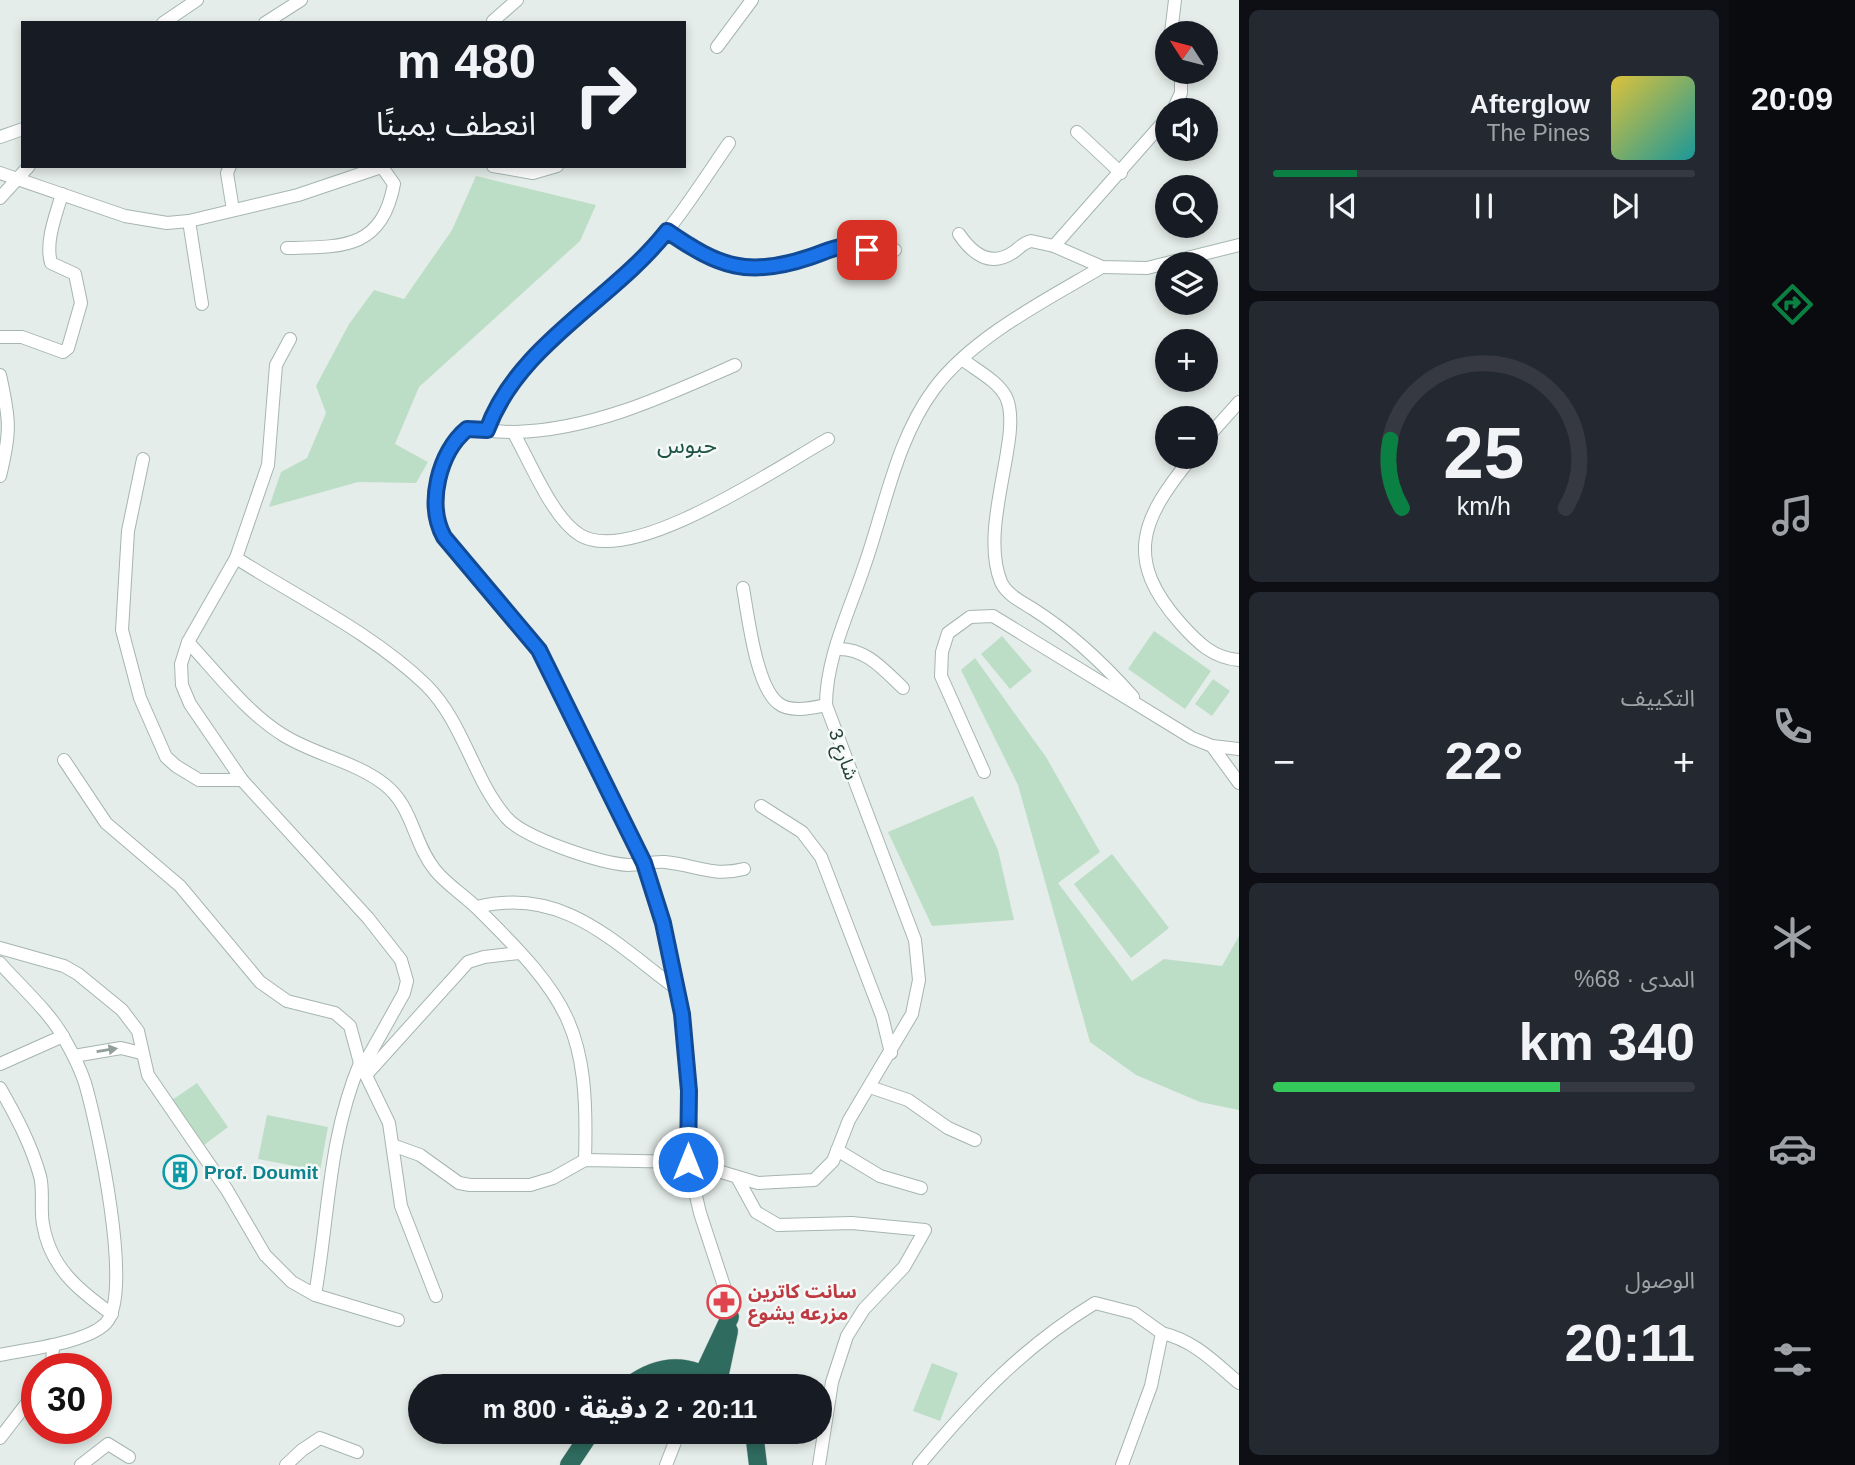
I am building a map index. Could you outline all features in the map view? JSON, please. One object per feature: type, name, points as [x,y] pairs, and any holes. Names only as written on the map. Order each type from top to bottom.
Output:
[{"type":"highway","points":[[713,1374],[730,1317]]},
{"type":"highway","points":[[650,1374],[660,1368],[678,1367],[692,1374]]},
{"type":"highway","points":[[569,1465],[584,1444]]},
{"type":"highway","points":[[755,1444],[758,1465]]},
{"type":"street","points":[[166,21],[197,0]]},
{"type":"street","points":[[268,21],[301,0]]},
{"type":"street","points":[[493,20],[517,0]]},
{"type":"street","points":[[717,47],[751,0]]},
{"type":"street","points":[[1172,21],[1175,0]]},
{"type":"street","points":[[0,137],[21,131]]},
{"type":"street","points":[[1077,132],[1121,173]]},
{"type":"street","points":[[1054,246],[1155,132]]},
{"type":"street","points":[[487,430],[507,390],[530,364],[628,275],[667,231],[729,143]]},
{"type":"street","points":[[0,198],[27,168]]},
{"type":"street","points":[[229,168],[227,173],[233,210]]},
{"type":"street","points":[[0,173],[150,222],[189,221],[298,195],[380,168]]},
{"type":"street","points":[[286,248],[354,242],[372,233],[390,208],[394,184],[384,168]]},
{"type":"street","points":[[504,168],[533,173],[550,168]]},
{"type":"street","points":[[0,337],[22,337],[64,352],[68,348],[81,303],[75,274],[51,263],[49,258],[49,242],[62,194]]},
{"type":"street","points":[[189,221],[202,304]]},
{"type":"street","points":[[667,231],[713,259],[750,270],[774,268],[842,244],[867,250],[895,250]]},
{"type":"street","points":[[959,233],[970,250],[987,258],[1005,256],[1031,241],[1054,246],[1102,267],[1147,268],[1239,245]]},
{"type":"street","name":"شارع 3","points":[[585,1160],[688,1162],[738,1179],[774,1184],[814,1180],[833,1161],[849,1120],[891,1053],[915,1006],[918,954],[826,705],[830,663],[904,444],[934,388],[962,359],[1031,309],[1102,267]]},
{"type":"street","points":[[290,339],[276,365],[268,466],[236,558],[188,642],[181,664],[183,685],[190,704],[242,780],[368,918],[404,967],[407,981],[404,993],[341,1112],[325,1207],[316,1295]]},
{"type":"street","points":[[962,359],[1000,389],[1009,408],[1009,434],[993,523],[1002,583],[1012,596],[1068,634],[1103,663],[1140,705]]},
{"type":"street","points":[[730,1317],[727,1294],[688,1162],[687,1072],[677,989],[663,923],[644,863],[539,650],[444,537],[436,522],[436,491],[452,441],[467,429],[513,432],[550,429],[652,402],[735,365]]},
{"type":"street","points":[[0,375],[10,419],[10,436],[0,476]]},
{"type":"street","points":[[1218,426],[1239,402]]},
{"type":"street","points":[[513,432],[567,525],[582,537],[614,541],[672,527],[828,439]]},
{"type":"street","points":[[143,459],[128,531],[121,630],[140,698],[166,757],[176,766],[199,780],[242,780]]},
{"type":"street","points":[[1184,469],[1154,513],[1144,542],[1147,572],[1155,591],[1170,611],[1208,651],[1239,660]]},
{"type":"street","points":[[236,558],[379,648],[426,686],[457,729],[500,809],[516,827],[576,851],[620,864],[666,862],[707,872],[744,869]]},
{"type":"street","points":[[743,588],[763,681],[775,702],[794,709],[826,705]]},
{"type":"street","points":[[984,772],[941,676],[942,652],[948,633],[970,617],[993,616],[1192,738],[1212,746],[1239,749]]},
{"type":"street","points":[[188,642],[244,704],[271,726],[302,745],[373,776],[396,794],[433,868],[477,907],[560,1001],[579,1045],[585,1083],[585,1160],[553,1178],[530,1185],[470,1185],[458,1182],[420,1156],[395,1146]]},
{"type":"street","points":[[836,649],[852,648],[873,660],[904,688]]},
{"type":"street","points":[[1212,746],[1239,783]]},
{"type":"street","points":[[64,760],[106,822],[180,886],[260,982],[287,1002],[328,1011],[346,1021],[363,1069],[385,1111],[395,1146],[401,1206],[436,1296]]},
{"type":"street","points":[[761,806],[795,827],[816,846],[882,1016],[891,1053]]},
{"type":"street","points":[[477,907],[516,900],[535,902],[565,911],[677,989]]},
{"type":"street","points":[[0,948],[47,960],[78,974],[133,1023],[138,1031],[141,1053],[159,1093],[227,1190],[265,1255],[292,1282],[316,1295],[398,1320]]},
{"type":"street","points":[[363,1069],[468,962],[484,957],[519,953]]},
{"type":"street","points":[[0,963],[63,1036],[84,1080],[105,1168],[116,1269],[112,1314],[96,1331],[53,1345],[0,1355]]},
{"type":"street","points":[[0,1064],[63,1036]]},
{"type":"street","points":[[74,1056],[121,1048],[141,1053]]},
{"type":"street","points":[[870,1087],[908,1100],[948,1128],[975,1140]]},
{"type":"street","points":[[0,1088],[29,1140],[41,1179],[43,1223],[52,1253],[72,1283],[112,1314]]},
{"type":"street","points":[[837,1150],[880,1176],[921,1188]]},
{"type":"street","points":[[738,1179],[756,1212],[778,1225],[852,1223],[925,1230],[912,1256],[864,1309],[847,1336],[832,1382],[820,1465]]},
{"type":"street","points":[[919,1465],[986,1387],[1013,1361],[1096,1303],[1134,1313],[1162,1333],[1180,1337],[1201,1350],[1239,1383]]},
{"type":"street","points":[[1122,1465],[1151,1386],[1162,1333]]},
{"type":"street","points":[[53,1345],[53,1353]]},
{"type":"street","points":[[0,1438],[21,1411]]},
{"type":"street","points":[[286,1465],[320,1438],[358,1452]]},
{"type":"street","points":[[666,1465],[674,1444]]},
{"type":"street","points":[[81,1465],[105,1445],[113,1445],[129,1457]]},
{"type":"green space","points":[[476,176],[596,205],[580,241],[419,387],[395,444],[428,462],[416,483],[358,482],[269,507],[281,472],[307,458],[326,413],[316,386],[349,324],[374,290],[404,299],[452,230]]},
{"type":"green space","points":[[1154,631],[1211,671],[1185,709],[1128,669]]},
{"type":"green space","points":[[1002,636],[1032,671],[1010,689],[981,654]]},
{"type":"green space","points":[[975,658],[1046,757],[1100,852],[1058,883],[1132,981],[1164,959],[1222,966],[1239,936],[1239,1110],[1200,1102],[1136,1075],[1090,1042],[1018,785],[961,670]]},
{"type":"green space","points":[[1213,679],[1230,691],[1212,716],[1195,704]]},
{"type":"green space","points":[[973,796],[998,850],[1014,920],[932,926],[888,832]]},
{"type":"green space","points":[[1112,854],[1169,928],[1131,958],[1074,884]]},
{"type":"green space","points":[[197,1083],[228,1127],[204,1145],[172,1100]]},
{"type":"green space","points":[[267,1115],[328,1127],[320,1171],[258,1159]]},
{"type":"green space","points":[[932,1363],[958,1373],[940,1421],[913,1411]]},
{"type":"place","name":"Prof. Doumit","points":[[180,1172]]},
{"type":"place","name":"سانت كاترين مزرعه يشوع","points":[[724,1302]]},
{"type":"district","name":"حبوس","points":[[687,445]]},
{"type":"route","points":[[688,1162],[689,1091],[682,1014],[663,923],[644,863],[631,842],[550,668],[539,650],[444,537],[436,522],[436,491],[452,441],[467,429],[487,430],[507,390],[530,364],[556,336],[628,275],[667,231],[713,259],[750,270],[774,268],[842,244],[867,250]]}]
